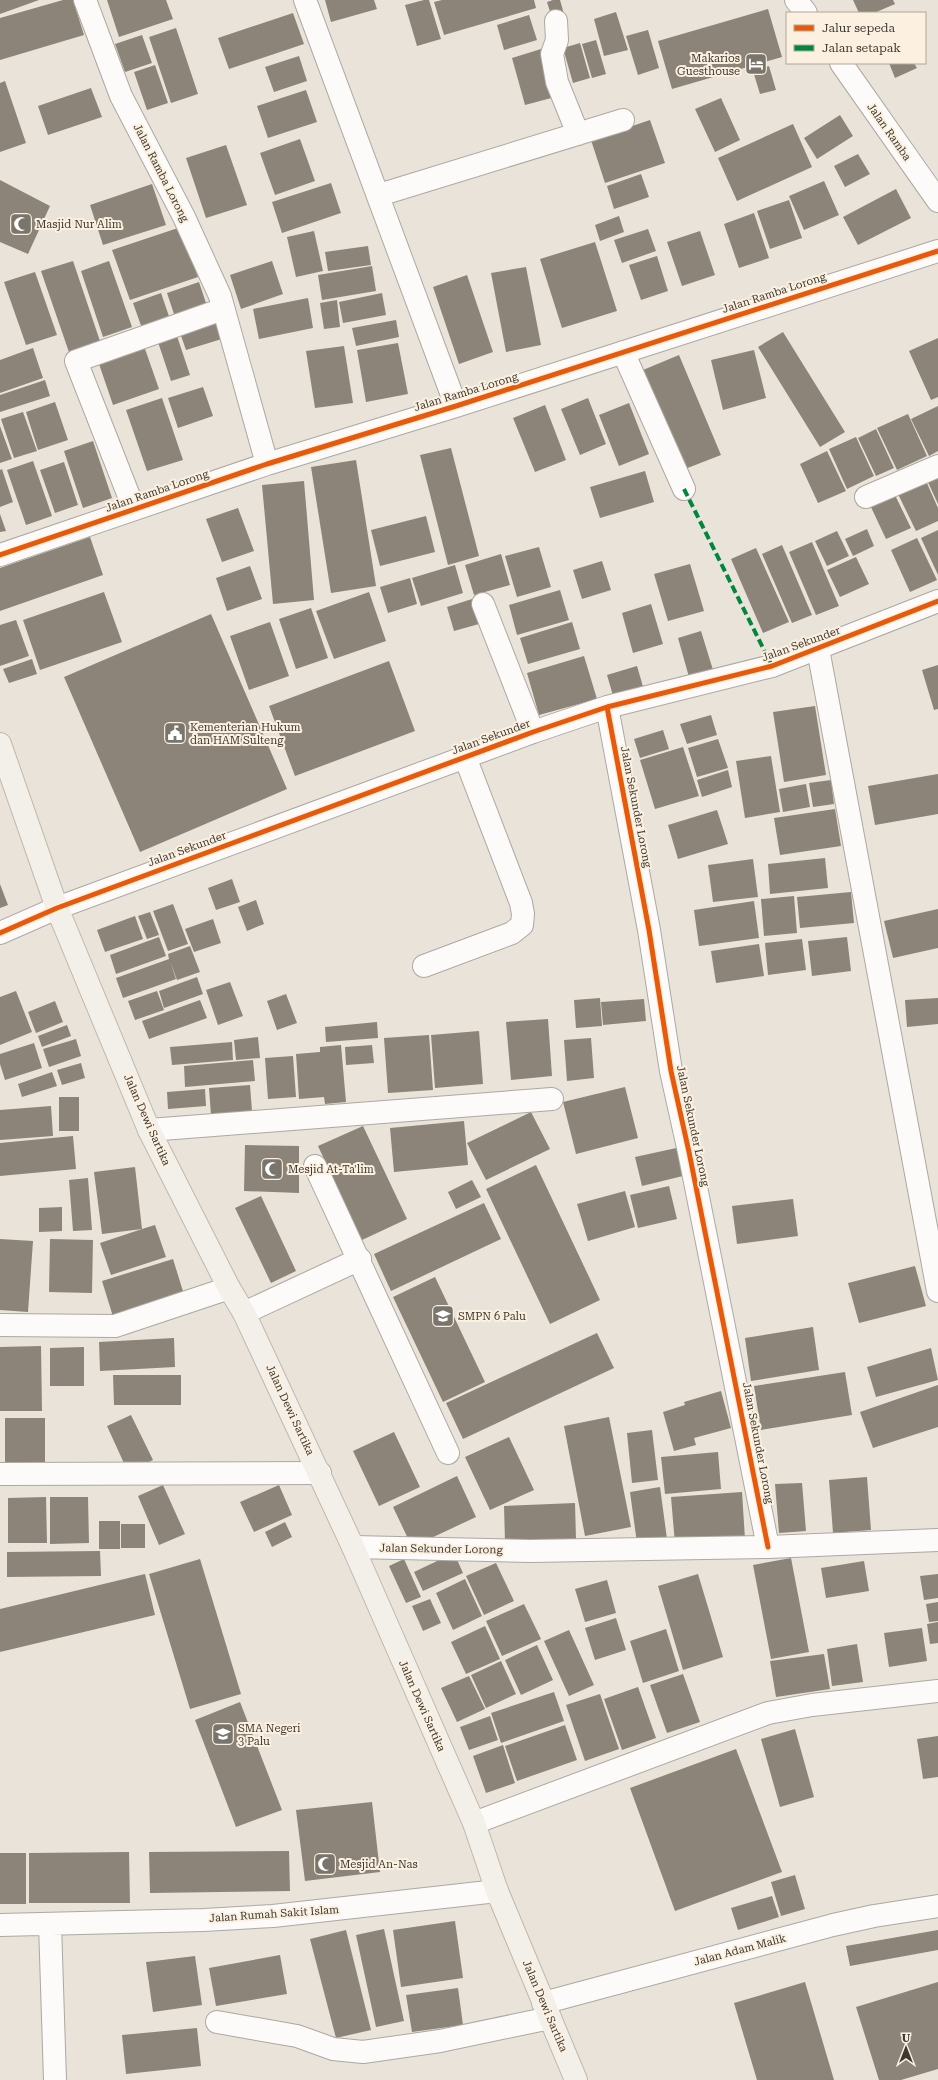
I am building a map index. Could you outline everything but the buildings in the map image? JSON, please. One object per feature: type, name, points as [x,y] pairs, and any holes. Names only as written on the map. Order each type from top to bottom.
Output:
[{"type":"main road","name":"Jalan Dewi Sartika","points":[[0,744],[57,908],[149,1130],[229,1288],[244,1313],[320,1473],[474,1823],[497,1891],[576,2080]]},
{"type":"street","name":"Jalan Ramba Lorong","points":[[85,0],[121,96],[184,217],[208,268],[223,309],[267,464]]},
{"type":"street","name":"Jalan Ramba Lorong","points":[[305,0],[379,195],[456,406]]},
{"type":"street","points":[[796,0],[805,12]]},
{"type":"street","points":[[556,22],[557,40],[552,54],[557,82],[578,134]]},
{"type":"street","name":"Jalan Ramba","points":[[842,64],[938,201]]},
{"type":"street","points":[[379,195],[623,120]]},
{"type":"street","name":"Jalan Ramba Lorong","points":[[0,555],[267,464],[456,406],[938,251]]},
{"type":"street","points":[[134,509],[76,361],[223,309]]},
{"type":"street","points":[[623,352],[684,489]]},
{"type":"street","points":[[866,497],[938,466]]},
{"type":"street","name":"Jalan Sekunder","points":[[0,933],[57,908],[533,732],[607,707],[772,666],[818,650],[938,601]]},
{"type":"street","points":[[483,604],[533,732]]},
{"type":"street","points":[[818,650],[937,1285]]},
{"type":"street","name":"Jalan Sekunder Lorong","points":[[607,707],[649,930],[670,1071],[689,1152],[768,1547]]},
{"type":"street","points":[[424,966],[512,933],[522,925],[523,914],[521,903],[464,757]]},
{"type":"street","points":[[149,1130],[552,1099]]},
{"type":"street","points":[[316,1166],[448,1453]]},
{"type":"street","points":[[244,1313],[360,1259]]},
{"type":"street","points":[[0,1325],[115,1326],[229,1288]]},
{"type":"street","points":[[0,1474],[320,1473]]},
{"type":"street","name":"Jalan Sekunder Lorong","points":[[353,1547],[530,1551],[768,1547],[938,1540]]},
{"type":"street","points":[[474,1823],[768,1713],[812,1705],[938,1691]]},
{"type":"street","name":"Jalan Rumah Sakit Islam","points":[[0,1925],[204,1920],[273,1916],[497,1891]]},
{"type":"street","name":"Jalan Adam Malik","points":[[217,2022],[297,2036],[333,2049],[363,2052],[440,2041],[546,2011],[833,1925],[874,1916],[938,1906]]},
{"type":"street","points":[[50,1924],[55,2080]]},
{"type":"marked path","points":[[684,489],[772,666]]},
{"type":"cycle path","points":[[0,555],[267,464],[456,406],[938,251]]},
{"type":"cycle path","points":[[0,933],[57,908],[533,732],[607,707],[772,666],[938,601]]},
{"type":"cycle path","points":[[607,707],[649,930],[671,1071],[689,1152],[768,1547]]},
{"type":"place","name":"Makarios Guesthouse","points":[[756,64]]},
{"type":"place","name":"Masjid Nur Alim","points":[[21,224]]},
{"type":"place","name":"Kementerian Hukum dan HAM Sulteng","points":[[175,733]]},
{"type":"place","name":"Mesjid At-Ta'lim","points":[[272,1169]]},
{"type":"place","name":"SMPN 6 Palu","points":[[443,1316]]},
{"type":"place","name":"SMA Negeri 3 Palu","points":[[223,1734]]},
{"type":"place","name":"Mesjid An-Nas","points":[[325,1864]]}]
